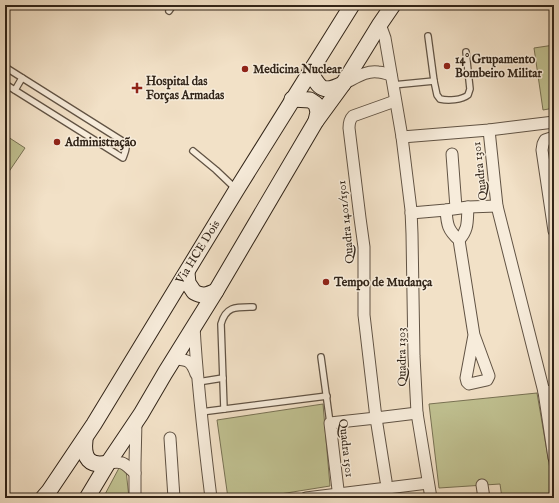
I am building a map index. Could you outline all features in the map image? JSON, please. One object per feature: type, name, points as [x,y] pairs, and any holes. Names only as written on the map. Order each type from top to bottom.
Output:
[{"type":"main road","points":[[87,498],[216,291],[316,122],[393,5]]},
{"type":"main road","name":"Via HCE Dois","points":[[43,498],[85,440],[350,6]]},
{"type":"main road","points":[[310,72],[323,88],[330,89],[342,84]]},
{"type":"main road","points":[[292,99],[305,99],[313,101],[318,110],[316,122]]},
{"type":"main road","points":[[187,273],[188,283],[194,292],[206,295],[216,291]]},
{"type":"main road","points":[[85,440],[84,451],[86,459],[96,464],[108,463]]},
{"type":"street","points":[[380,24],[385,38],[402,137],[411,213]]},
{"type":"street","points":[[342,84],[361,74],[377,71],[392,80]]},
{"type":"street","name":"Quadra 1401/1501","points":[[384,489],[364,315],[364,247],[349,122],[353,116],[395,101]]},
{"type":"street","points":[[489,130],[554,122]]},
{"type":"street","name":"Quadra 1301","points":[[402,137],[489,130],[498,206],[468,207],[411,213]]},
{"type":"street","points":[[554,137],[545,140],[542,150],[554,231]]},
{"type":"street","points":[[452,154],[451,209],[448,227],[459,240],[474,335]]},
{"type":"street","points":[[498,206],[549,392],[554,458]]},
{"type":"street","points":[[459,240],[467,228],[468,207]]},
{"type":"street","name":"Quadra 1303","points":[[411,213],[414,356],[417,413],[431,498]]},
{"type":"street","points":[[194,326],[200,412],[211,498]]},
{"type":"street","points":[[174,359],[190,362],[198,379]]},
{"type":"street","points":[[330,423],[417,413]]},
{"type":"street","points":[[136,421],[136,498]]},
{"type":"street","name":"Quadra 1501","points":[[306,498],[339,496],[330,423]]},
{"type":"street","points":[[170,438],[174,498]]},
{"type":"street","points":[[108,463],[124,463],[135,473]]},
{"type":"street","points":[[339,496],[428,483]]},
{"type":"street","points":[[482,485],[484,498]]},
{"type":"lane","points":[[169,11],[173,5]]},
{"type":"lane","points":[[428,36],[434,81],[437,95],[440,99],[448,100],[464,98],[470,92],[466,52]]},
{"type":"lane","points":[[5,67],[124,142],[126,149],[123,158],[5,84]]},
{"type":"lane","points":[[15,90],[22,78]]},
{"type":"lane","points":[[392,80],[434,81]]},
{"type":"lane","points":[[193,151],[237,189]]},
{"type":"lane","points":[[224,409],[221,324],[225,314],[233,309],[253,307]]},
{"type":"lane","name":"Quadra 1501","points":[[320,357],[330,423]]},
{"type":"lane","points":[[198,379],[223,378]]},
{"type":"lane","points":[[200,412],[327,396]]},
{"type":"green space","points":[[554,45],[554,108],[543,110],[534,48]]},
{"type":"green space","points":[[5,135],[25,148],[8,173],[5,171]]},
{"type":"green space","points":[[537,393],[550,469],[554,469],[554,498],[502,498],[500,484],[439,488],[429,404]]},
{"type":"green space","points":[[323,404],[330,486],[255,498],[228,498],[217,420]]},
{"type":"green space","points":[[119,468],[126,470],[129,498],[103,498]]},
{"type":"place","name":"14° Grupamento Bombeiro Militar","points":[[447,66]]},
{"type":"place","name":"Medicina Nuclear","points":[[245,69]]},
{"type":"place","name":"Hospital das Forças Armadas","points":[[137,88]]},
{"type":"place","name":"Administração","points":[[57,142]]},
{"type":"place","name":"Tempo de Mudança","points":[[326,282]]}]
